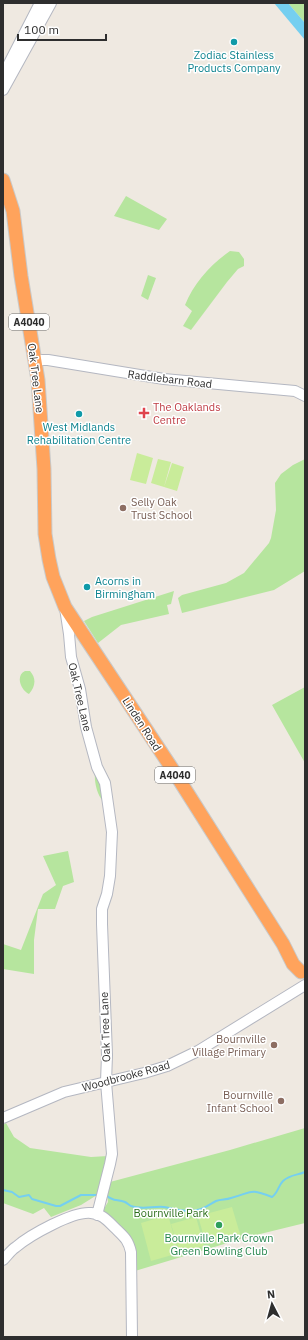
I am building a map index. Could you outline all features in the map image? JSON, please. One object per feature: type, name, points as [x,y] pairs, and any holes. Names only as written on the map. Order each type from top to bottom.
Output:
[{"type":"highway","name":"Oak Tree Lane","points":[[3,180],[12,211],[35,360],[42,417],[45,534],[51,570],[65,607]]},
{"type":"highway","name":"Linden Road","points":[[65,607],[171,767],[283,944],[297,961],[303,976]]},
{"type":"street","points":[[3,75],[40,3]]},
{"type":"street","points":[[3,90],[51,3]]},
{"type":"street","name":"Raddlebarn Road","points":[[35,360],[48,360],[164,379],[295,391],[305,396]]},
{"type":"street","name":"Oak Tree Lane","points":[[65,607],[69,634],[70,657],[80,689],[86,727],[95,761],[105,783],[112,832],[110,876],[107,894],[102,909],[107,1055],[106,1082],[111,1158],[97,1214]]},
{"type":"street","name":"Woodbrooke Road","points":[[3,1118],[64,1092],[144,1073],[181,1060],[305,985]]},
{"type":"street","points":[[3,1260],[15,1247],[57,1222],[84,1214],[97,1214],[104,1217],[128,1241],[131,1252],[132,1337]]},
{"type":"green space","points":[[288,3],[304,3],[305,23]]},
{"type":"green space","points":[[126,196],[167,219],[159,230],[114,216]]},
{"type":"green space","points":[[230,251],[239,252],[244,259],[244,266],[238,269],[227,282],[191,330],[183,326],[192,311],[185,305],[193,289],[209,268]]},
{"type":"green space","points":[[148,275],[156,278],[148,300],[141,296]]},
{"type":"green space","points":[[137,453],[153,458],[146,484],[130,480]]},
{"type":"green space","points":[[158,459],[171,462],[164,487],[151,483]]},
{"type":"green space","points":[[305,459],[305,571],[274,590],[182,613],[178,598],[182,595],[226,583],[244,573],[269,543],[276,510],[275,483],[281,474],[293,465]]},
{"type":"green space","points":[[172,463],[184,467],[177,491],[164,487]]},
{"type":"green space","points":[[174,591],[171,604],[167,605],[169,614],[121,625],[98,643],[84,621],[92,617]]},
{"type":"green space","points":[[25,671],[30,671],[34,677],[34,686],[29,694],[20,683],[20,676]]},
{"type":"green space","points":[[305,687],[305,763],[272,705]]},
{"type":"green space","points":[[95,773],[104,783],[103,801],[96,788]]},
{"type":"green space","points":[[68,851],[74,882],[63,886],[55,909],[38,909],[34,940],[34,974],[3,969],[3,944],[21,950],[43,894],[56,885],[43,856]]},
{"type":"green space","points":[[6,1123],[14,1137],[30,1148],[91,1157],[108,1156],[97,1195],[81,1205],[51,1217],[44,1208],[33,1214],[3,1203],[3,1125]]},
{"type":"green space","name":"Bournville Park","points":[[305,1128],[305,1223],[244,1238],[135,1271],[135,1260],[102,1212],[108,1202],[107,1195],[110,1182]]},
{"type":"green space","name":"Bournville Park Crown Green Bowling Club","points":[[232,1207],[240,1234],[206,1244],[198,1216]]},
{"type":"green space","points":[[168,1215],[179,1253],[151,1261],[141,1223]]},
{"type":"green space","name":"Bournville Park Crown Green Bowling Club","points":[[196,1217],[204,1246],[180,1253],[171,1224]]},
{"type":"water","points":[[274,3],[288,3],[305,23],[305,40]]},
{"type":"waterway","points":[[106,1195],[113,1200],[125,1202],[135,1207],[164,1207],[193,1211],[202,1209],[218,1200],[229,1199],[251,1192],[272,1197],[276,1194],[281,1183],[285,1179],[305,1172]]},
{"type":"waterway","points":[[3,1190],[12,1192],[19,1197],[29,1195],[32,1199],[56,1206],[60,1206],[81,1195],[98,1195]]},
{"type":"place","name":"Zodiac Stainless Products Company","points":[[234,42]]},
{"type":"place","name":"The Oaklands Centre","points":[[144,413]]},
{"type":"place","name":"West Midlands Rehabilitation Centre","points":[[79,414]]},
{"type":"place","name":"Selly Oak Trust School","points":[[123,508]]},
{"type":"place","name":"Acorns in Birmingham","points":[[87,587]]},
{"type":"place","name":"Bournville Village Primary","points":[[274,1045]]},
{"type":"place","name":"Bournville Infant School","points":[[281,1101]]},
{"type":"place","name":"Bournville Park Crown Green Bowling Club","points":[[219,1225]]}]
